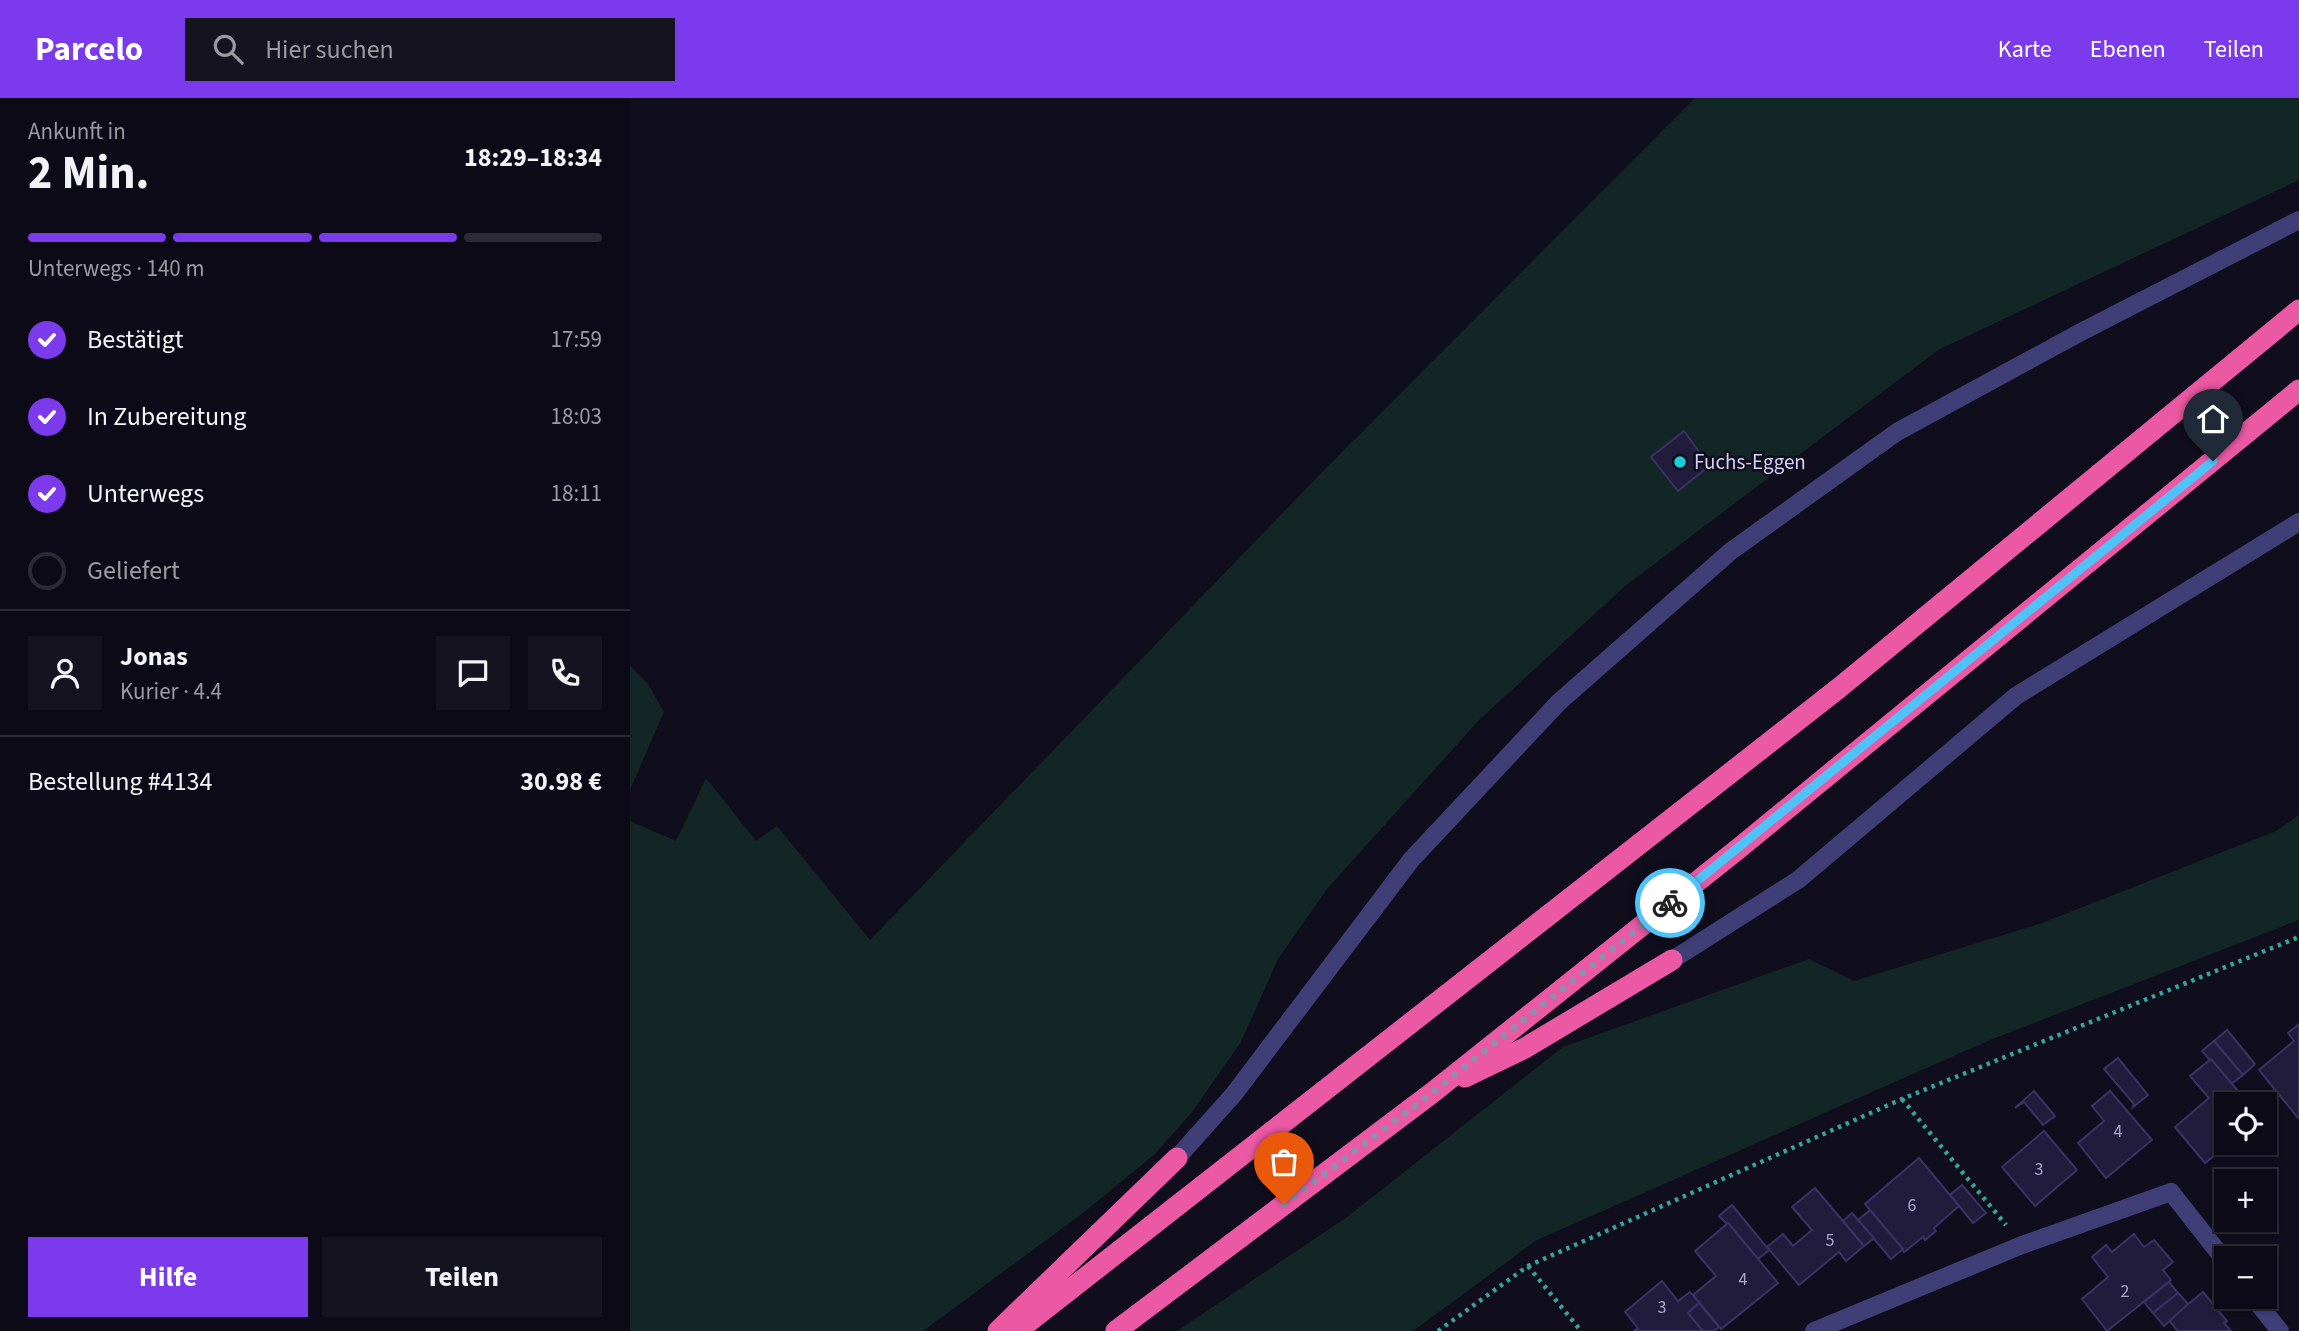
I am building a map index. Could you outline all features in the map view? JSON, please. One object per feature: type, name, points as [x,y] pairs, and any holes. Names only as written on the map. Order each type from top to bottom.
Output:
[{"type":"highway","points":[[1017,1331],[1839,688],[2299,310]]},
{"type":"highway","points":[[1115,1331],[1432,1093],[1748,840],[2299,390]]},
{"type":"highway","points":[[1432,1093],[1525,1048],[1672,960]]},
{"type":"highway","points":[[998,1331],[1177,1158]]},
{"type":"street","points":[[1177,1158],[1234,1094],[1411,860],[1559,702],[1731,551],[1897,432],[2081,331],[2299,220]]},
{"type":"street","points":[[1672,960],[1798,880],[2016,696],[2299,522]]},
{"type":"street","points":[[1814,1331],[2022,1245],[2171,1192],[2214,1247]]},
{"type":"street","points":[[2263,1309],[2280,1331]]},
{"type":"path","points":[[1438,1331],[1528,1266],[1902,1099],[2299,937]]},
{"type":"path","points":[[1902,1099],[2022,1245]]},
{"type":"path","points":[[1528,1266],[1581,1331]]},
{"type":"green space","points":[[1695,98],[2299,98],[2299,180],[1938,350],[1624,587],[1479,720],[1327,889],[1278,959],[1241,1042],[1192,1112],[1155,1154],[1083,1213],[923,1331],[630,1331],[630,821],[676,841],[706,778],[756,841],[777,826],[870,940],[1328,466]]},
{"type":"green space","points":[[630,666],[648,684],[664,712],[630,790]]},
{"type":"green space","points":[[2299,815],[2299,920],[1990,1040],[1537,1240],[1413,1331],[1177,1331],[1347,1217],[1563,1047],[1809,959],[1854,981],[2042,923],[2276,831]]},
{"type":"building","name":"Fuchs-Eggen","points":[[1684,431],[1709,466],[1678,491],[1651,457]]},
{"type":"building","points":[[2299,1024],[2299,1118],[2259,1070],[2294,1041],[2288,1033]]},
{"type":"building","points":[[2227,1030],[2255,1064],[2243,1075],[2214,1041]]},
{"type":"building","points":[[2214,1041],[2243,1075],[2231,1084],[2202,1051]]},
{"type":"building","points":[[2118,1058],[2148,1095],[2133,1107],[2134,1104],[2104,1069]]},
{"type":"building","points":[[2211,1059],[2239,1092],[2214,1092],[2215,1155],[2205,1163],[2175,1127],[2209,1098],[2190,1076]]},
{"type":"building","points":[[2034,1091],[2055,1116],[2043,1125],[2024,1102],[2015,1108]]},
{"type":"building","points":[[2110,1091],[2152,1140],[2106,1178],[2078,1143],[2104,1121],[2092,1106]]},
{"type":"building","points":[[2044,1131],[2077,1170],[2035,1206],[2002,1167]]},
{"type":"building","points":[[1919,1158],[1959,1206],[1934,1228],[1936,1231],[1925,1240],[1923,1237],[1904,1252],[1865,1204]]},
{"type":"building","points":[[1962,1185],[1986,1213],[1973,1223],[1950,1195]]},
{"type":"building","points":[[1815,1188],[1864,1246],[1846,1261],[1839,1252],[1799,1285],[1767,1247],[1783,1234],[1793,1246],[1812,1230],[1792,1207]]},
{"type":"building","points":[[1732,1205],[1769,1250],[1758,1259],[1719,1216]]},
{"type":"building","points":[[1870,1210],[1903,1249],[1891,1259],[1858,1220]]},
{"type":"building","points":[[1852,1213],[1874,1238],[1864,1246],[1843,1221]]},
{"type":"building","points":[[1728,1223],[1778,1283],[1721,1329],[1693,1295],[1716,1276],[1695,1251]]},
{"type":"building","points":[[2134,1234],[2144,1247],[2154,1240],[2173,1262],[2163,1270],[2171,1280],[2107,1331],[2082,1299],[2108,1277],[2092,1257],[2106,1245],[2112,1252]]},
{"type":"building","points":[[1662,1281],[1678,1301],[1690,1292],[1693,1295],[1699,1303],[1688,1313],[1703,1331],[1634,1331],[1638,1328],[1625,1312]]},
{"type":"building","points":[[2169,1282],[2178,1293],[2153,1313],[2144,1302]]},
{"type":"building","points":[[2203,1292],[2214,1309],[2227,1321],[2224,1323],[2231,1331],[2178,1331],[2169,1320]]},
{"type":"building","points":[[2178,1293],[2188,1304],[2164,1326],[2153,1313]]},
{"type":"building","points":[[1699,1303],[1719,1327],[1714,1331],[1703,1331],[1688,1313]]},
{"type":"way so far","points":[[1284,1204],[1432,1093],[1670,903]]},
{"type":"place","name":"Fuchs-Eggen","points":[[1680,462]]},
{"type":"route","points":[[1670,903],[2213,461]]}]
